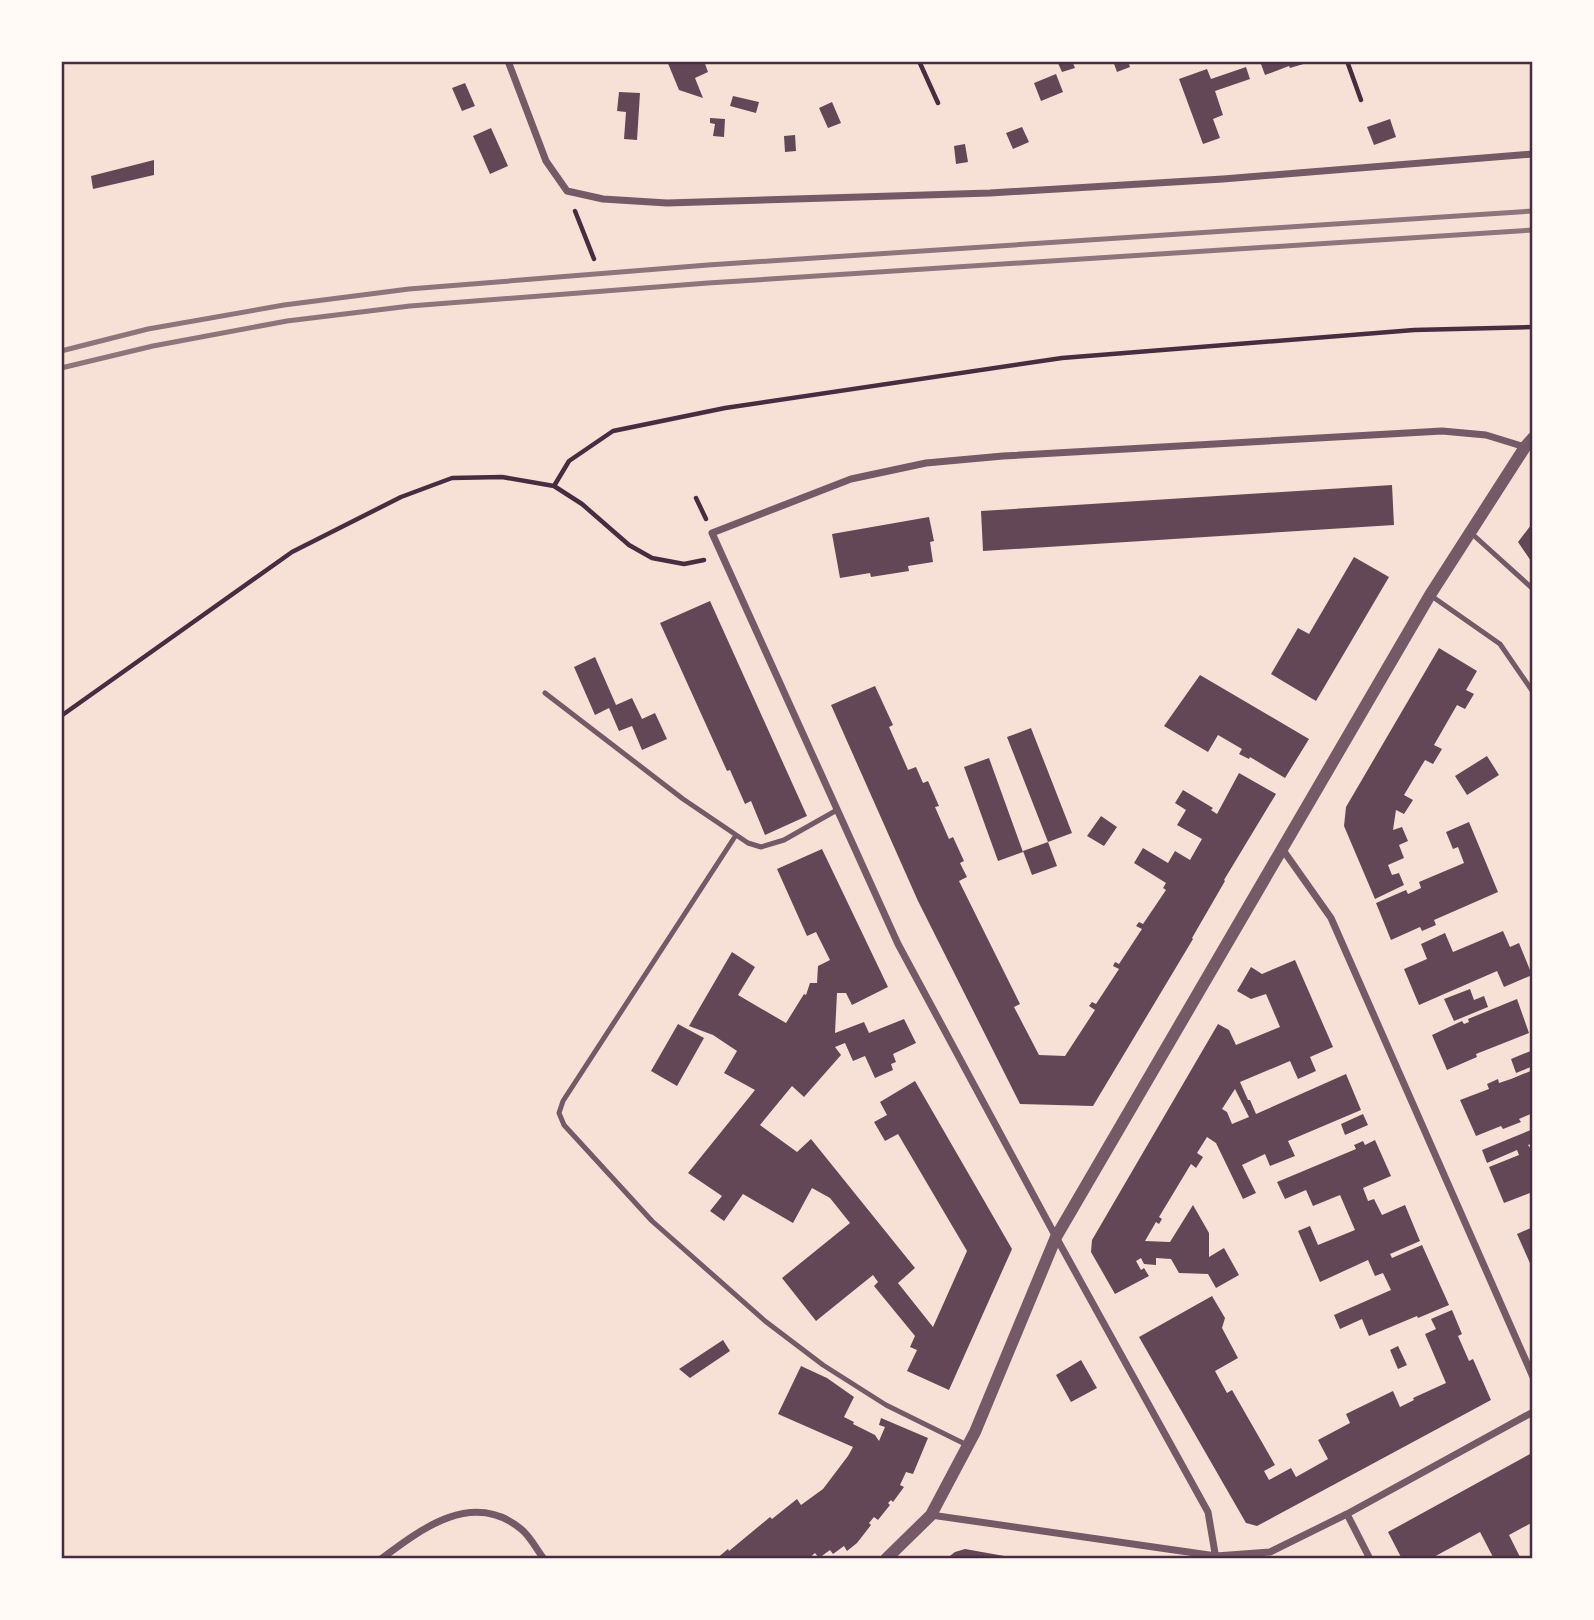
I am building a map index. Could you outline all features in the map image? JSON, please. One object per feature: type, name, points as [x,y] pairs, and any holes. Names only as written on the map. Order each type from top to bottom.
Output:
[{"type":"street","points":[[508,61],[546,161],[567,191],[603,198],[667,203],[990,193],[1213,180],[1533,154]]},
{"type":"street","points":[[886,1559],[931,1515],[968,1446],[1056,1237],[1430,595],[1529,442],[1442,431],[1017,455],[926,463],[851,480],[712,533],[898,944],[1056,1237],[1208,1513],[1216,1558]]},
{"type":"street","points":[[1283,850],[1331,918],[1533,1377]]},
{"type":"street","points":[[931,1515],[1216,1558],[1270,1552],[1347,1514],[1530,1414],[1533,1424]]},
{"type":"street","points":[[382,1559],[425,1527],[460,1513],[491,1513],[521,1529],[544,1559]]},
{"type":"street","points":[[1347,1514],[1370,1559]]},
{"type":"lane","points":[[1470,531],[1533,589]]},
{"type":"lane","points":[[1430,595],[1500,644],[1533,692]]},
{"type":"lane","points":[[545,693],[683,799],[748,843],[761,847],[784,840],[838,810]]},
{"type":"lane","points":[[736,835],[563,1101],[559,1113],[564,1125],[652,1221],[765,1321],[823,1364],[886,1405],[968,1446]]},
{"type":"path","points":[[919,61],[938,103]]},
{"type":"path","points":[[1347,61],[1361,100]]},
{"type":"path","points":[[567,191],[594,259]]},
{"type":"path","points":[[554,486],[569,461],[614,431],[725,408],[1062,358],[1414,330],[1533,327]]},
{"type":"path","points":[[61,716],[292,552],[401,497],[452,478],[502,477],[554,486],[582,504],[629,545],[652,558],[684,564],[722,556]]},
{"type":"building","points":[[667,61],[704,61],[708,72],[695,78],[703,98],[679,90]]},
{"type":"building","points":[[1057,61],[1072,61],[1075,68],[1062,72]]},
{"type":"building","points":[[1113,61],[1128,61],[1130,67],[1117,72]]},
{"type":"building","points":[[1269,61],[1310,62],[1265,75],[1261,64]]},
{"type":"building","points":[[1246,67],[1250,79],[1215,91],[1223,115],[1213,119],[1220,138],[1203,144],[1179,79],[1207,69],[1211,79]]},
{"type":"building","points":[[1056,74],[1063,92],[1041,101],[1034,83]]},
{"type":"building","points":[[465,83],[475,106],[462,111],[452,88]]},
{"type":"building","points":[[619,92],[640,93],[637,140],[624,139],[626,112],[617,111]]},
{"type":"building","points":[[733,96],[759,102],[756,113],[730,106]]},
{"type":"building","points":[[832,102],[841,123],[828,128],[819,108]]},
{"type":"building","points":[[710,118],[725,119],[724,137],[713,136],[715,124],[710,123]]},
{"type":"building","points":[[1390,119],[1396,137],[1374,145],[1367,127]]},
{"type":"building","points":[[1022,127],[1029,142],[1013,149],[1006,133]]},
{"type":"building","points":[[491,128],[508,166],[490,174],[473,136]]},
{"type":"building","points":[[795,135],[796,151],[785,152],[784,136]]},
{"type":"building","points":[[965,144],[968,162],[956,164],[954,146]]},
{"type":"building","points":[[154,160],[154,175],[93,189],[91,176]]},
{"type":"building","points":[[1392,485],[1394,525],[983,551],[981,511]]},
{"type":"building","points":[[929,517],[934,541],[930,542],[933,562],[908,566],[909,571],[871,577],[870,573],[840,578],[832,534]]},
{"type":"building","points":[[1531,525],[1533,528],[1533,564],[1518,542]]},
{"type":"building","points":[[1354,557],[1389,577],[1316,701],[1271,674],[1298,628],[1309,634]]},
{"type":"building","points":[[710,601],[807,816],[765,835],[751,801],[745,804],[730,770],[727,771],[660,623]]},
{"type":"building","points":[[1439,648],[1477,671],[1466,690],[1474,694],[1465,709],[1457,705],[1434,745],[1442,749],[1433,764],[1425,760],[1404,795],[1413,800],[1404,814],[1396,810],[1393,830],[1402,827],[1408,841],[1399,845],[1404,858],[1388,865],[1392,875],[1399,873],[1404,885],[1375,899],[1344,826],[1346,807]]},
{"type":"building","points":[[595,657],[616,705],[632,698],[642,719],[655,713],[667,739],[642,750],[632,726],[619,731],[609,708],[595,715],[574,667]]},
{"type":"building","points":[[1200,675],[1309,739],[1285,778],[1250,757],[1249,759],[1239,754],[1242,749],[1218,735],[1208,752],[1164,726]]},
{"type":"building","points":[[875,686],[893,725],[889,727],[908,770],[916,767],[923,783],[928,781],[939,806],[935,807],[949,839],[953,837],[964,861],[960,863],[967,877],[959,881],[1020,1004],[1014,1007],[1039,1055],[1065,1056],[1095,1010],[1089,1006],[1092,1002],[1096,1004],[1119,969],[1113,966],[1115,962],[1119,964],[1142,929],[1136,926],[1139,922],[1143,924],[1166,890],[1163,888],[1166,883],[1134,863],[1143,848],[1168,863],[1175,851],[1190,860],[1202,839],[1177,825],[1186,810],[1175,803],[1183,790],[1213,808],[1211,810],[1217,814],[1239,773],[1276,794],[1093,1106],[1020,1104],[918,901],[831,705]]},
{"type":"building","points":[[1031,728],[1072,833],[1048,842],[1007,737]]},
{"type":"building","points":[[1487,756],[1499,775],[1467,795],[1455,776]]},
{"type":"building","points":[[989,758],[1023,852],[998,861],[964,767]]},
{"type":"building","points":[[1101,816],[1117,827],[1104,846],[1087,836]]},
{"type":"building","points":[[1469,822],[1498,892],[1434,920],[1436,925],[1422,931],[1420,927],[1391,940],[1376,903],[1406,890],[1408,894],[1421,888],[1419,882],[1464,863],[1458,847],[1453,849],[1446,832]]},
{"type":"building","points":[[1048,842],[1057,866],[1032,875],[1023,851]]},
{"type":"building","points":[[822,849],[888,987],[852,1005],[846,993],[837,993],[835,1033],[864,1022],[869,1033],[904,1019],[916,1043],[893,1054],[896,1062],[891,1064],[893,1070],[875,1078],[865,1056],[853,1061],[845,1043],[835,1047],[841,1055],[804,1097],[792,1086],[760,1125],[797,1152],[811,1139],[915,1268],[898,1283],[933,1327],[967,1251],[898,1134],[885,1141],[874,1122],[887,1115],[880,1102],[915,1081],[1012,1249],[949,1390],[907,1371],[917,1350],[910,1347],[915,1336],[874,1286],[878,1282],[873,1275],[816,1321],[782,1278],[850,1223],[830,1198],[812,1188],[793,1223],[743,1194],[724,1221],[710,1211],[722,1196],[688,1173],[755,1090],[724,1073],[737,1051],[713,1035],[689,1026],[732,952],[755,967],[738,995],[786,1023],[804,994],[806,995],[810,983],[817,983],[818,966],[830,960],[816,932],[807,936],[777,869]]},
{"type":"building","points":[[1503,931],[1510,947],[1519,943],[1532,975],[1504,987],[1497,971],[1419,1005],[1404,969],[1427,959],[1421,944],[1445,933],[1453,952]]},
{"type":"building","points":[[1295,960],[1333,1047],[1310,1057],[1316,1071],[1298,1079],[1290,1061],[1240,1082],[1256,1114],[1346,1074],[1361,1110],[1288,1141],[1295,1156],[1270,1166],[1265,1154],[1242,1165],[1256,1193],[1243,1199],[1216,1143],[1207,1137],[1197,1153],[1203,1157],[1196,1168],[1191,1164],[1159,1217],[1162,1219],[1159,1224],[1156,1222],[1145,1241],[1170,1242],[1193,1205],[1209,1233],[1209,1257],[1224,1248],[1239,1275],[1216,1288],[1208,1274],[1179,1273],[1171,1259],[1156,1258],[1156,1265],[1144,1264],[1141,1258],[1136,1261],[1141,1270],[1144,1268],[1149,1276],[1115,1294],[1091,1252],[1092,1240],[1218,1024],[1229,1030],[1236,1045],[1280,1027],[1266,994],[1251,999],[1237,991],[1251,967],[1262,974]],"holes":[[[1235,1089],[1249,1117],[1232,1124],[1227,1112],[1222,1109]]]},
{"type":"building","points":[[1470,989],[1474,1000],[1484,996],[1488,1007],[1454,1021],[1444,999]]},
{"type":"building","points":[[1517,999],[1529,1033],[1476,1054],[1477,1057],[1447,1070],[1432,1035],[1462,1021],[1464,1024],[1469,1022],[1468,1019]]},
{"type":"building","points":[[678,1024],[704,1038],[677,1086],[651,1071]]},
{"type":"building","points":[[1533,1050],[1533,1066],[1516,1073],[1511,1059]]},
{"type":"building","points":[[1533,1070],[1533,1113],[1519,1119],[1521,1122],[1503,1129],[1501,1126],[1476,1136],[1460,1100],[1489,1089],[1487,1084],[1498,1079],[1499,1083]]},
{"type":"building","points":[[1363,1114],[1368,1125],[1345,1135],[1341,1124]]},
{"type":"building","points":[[1533,1129],[1533,1143],[1528,1145],[1533,1152],[1533,1200],[1530,1193],[1504,1203],[1489,1167],[1519,1155],[1517,1150],[1487,1163],[1482,1150]]},
{"type":"building","points":[[1375,1140],[1391,1176],[1363,1188],[1368,1201],[1374,1199],[1382,1215],[1405,1205],[1420,1241],[1390,1254],[1392,1258],[1422,1245],[1449,1305],[1369,1336],[1362,1319],[1340,1329],[1334,1315],[1391,1290],[1383,1273],[1375,1276],[1368,1260],[1320,1282],[1298,1231],[1310,1226],[1318,1245],[1355,1230],[1340,1195],[1313,1206],[1306,1190],[1285,1199],[1277,1182],[1356,1149],[1354,1145],[1363,1141],[1365,1145]]},
{"type":"building","points":[[1533,1227],[1533,1270],[1517,1234]]},
{"type":"building","points":[[1212,1296],[1225,1318],[1222,1328],[1238,1358],[1215,1371],[1227,1393],[1232,1390],[1275,1465],[1264,1471],[1269,1480],[1291,1468],[1296,1477],[1328,1459],[1318,1440],[1350,1423],[1346,1414],[1393,1391],[1400,1407],[1446,1383],[1425,1334],[1436,1329],[1431,1319],[1452,1310],[1462,1334],[1458,1336],[1469,1361],[1473,1359],[1491,1400],[1257,1526],[1246,1523],[1139,1337]]},
{"type":"building","points":[[723,1340],[730,1351],[690,1378],[679,1369]]},
{"type":"building","points":[[1398,1346],[1407,1365],[1398,1369],[1390,1350]]},
{"type":"building","points":[[1081,1360],[1097,1388],[1071,1402],[1056,1375]]},
{"type":"building","points":[[801,1366],[827,1378],[854,1397],[844,1417],[875,1435],[879,1441],[885,1427],[879,1425],[881,1418],[928,1438],[913,1474],[906,1472],[900,1485],[904,1487],[893,1502],[891,1500],[888,1503],[890,1505],[878,1520],[874,1517],[857,1543],[847,1551],[844,1546],[833,1554],[830,1550],[819,1558],[815,1553],[808,1559],[716,1559],[797,1499],[801,1505],[823,1489],[853,1447],[778,1414]]},
{"type":"building","points":[[1530,1454],[1533,1459],[1533,1522],[1509,1535],[1521,1559],[1494,1559],[1480,1532],[1430,1559],[1402,1559],[1388,1532]]},
{"type":"building","points":[[965,1549],[1010,1557],[1010,1559],[946,1559]]},
{"type":"railway","points":[[61,351],[148,329],[284,305],[409,289],[708,265],[1533,211]]},
{"type":"railway","points":[[61,368],[153,346],[287,321],[410,306],[708,283],[1533,230]]}]
